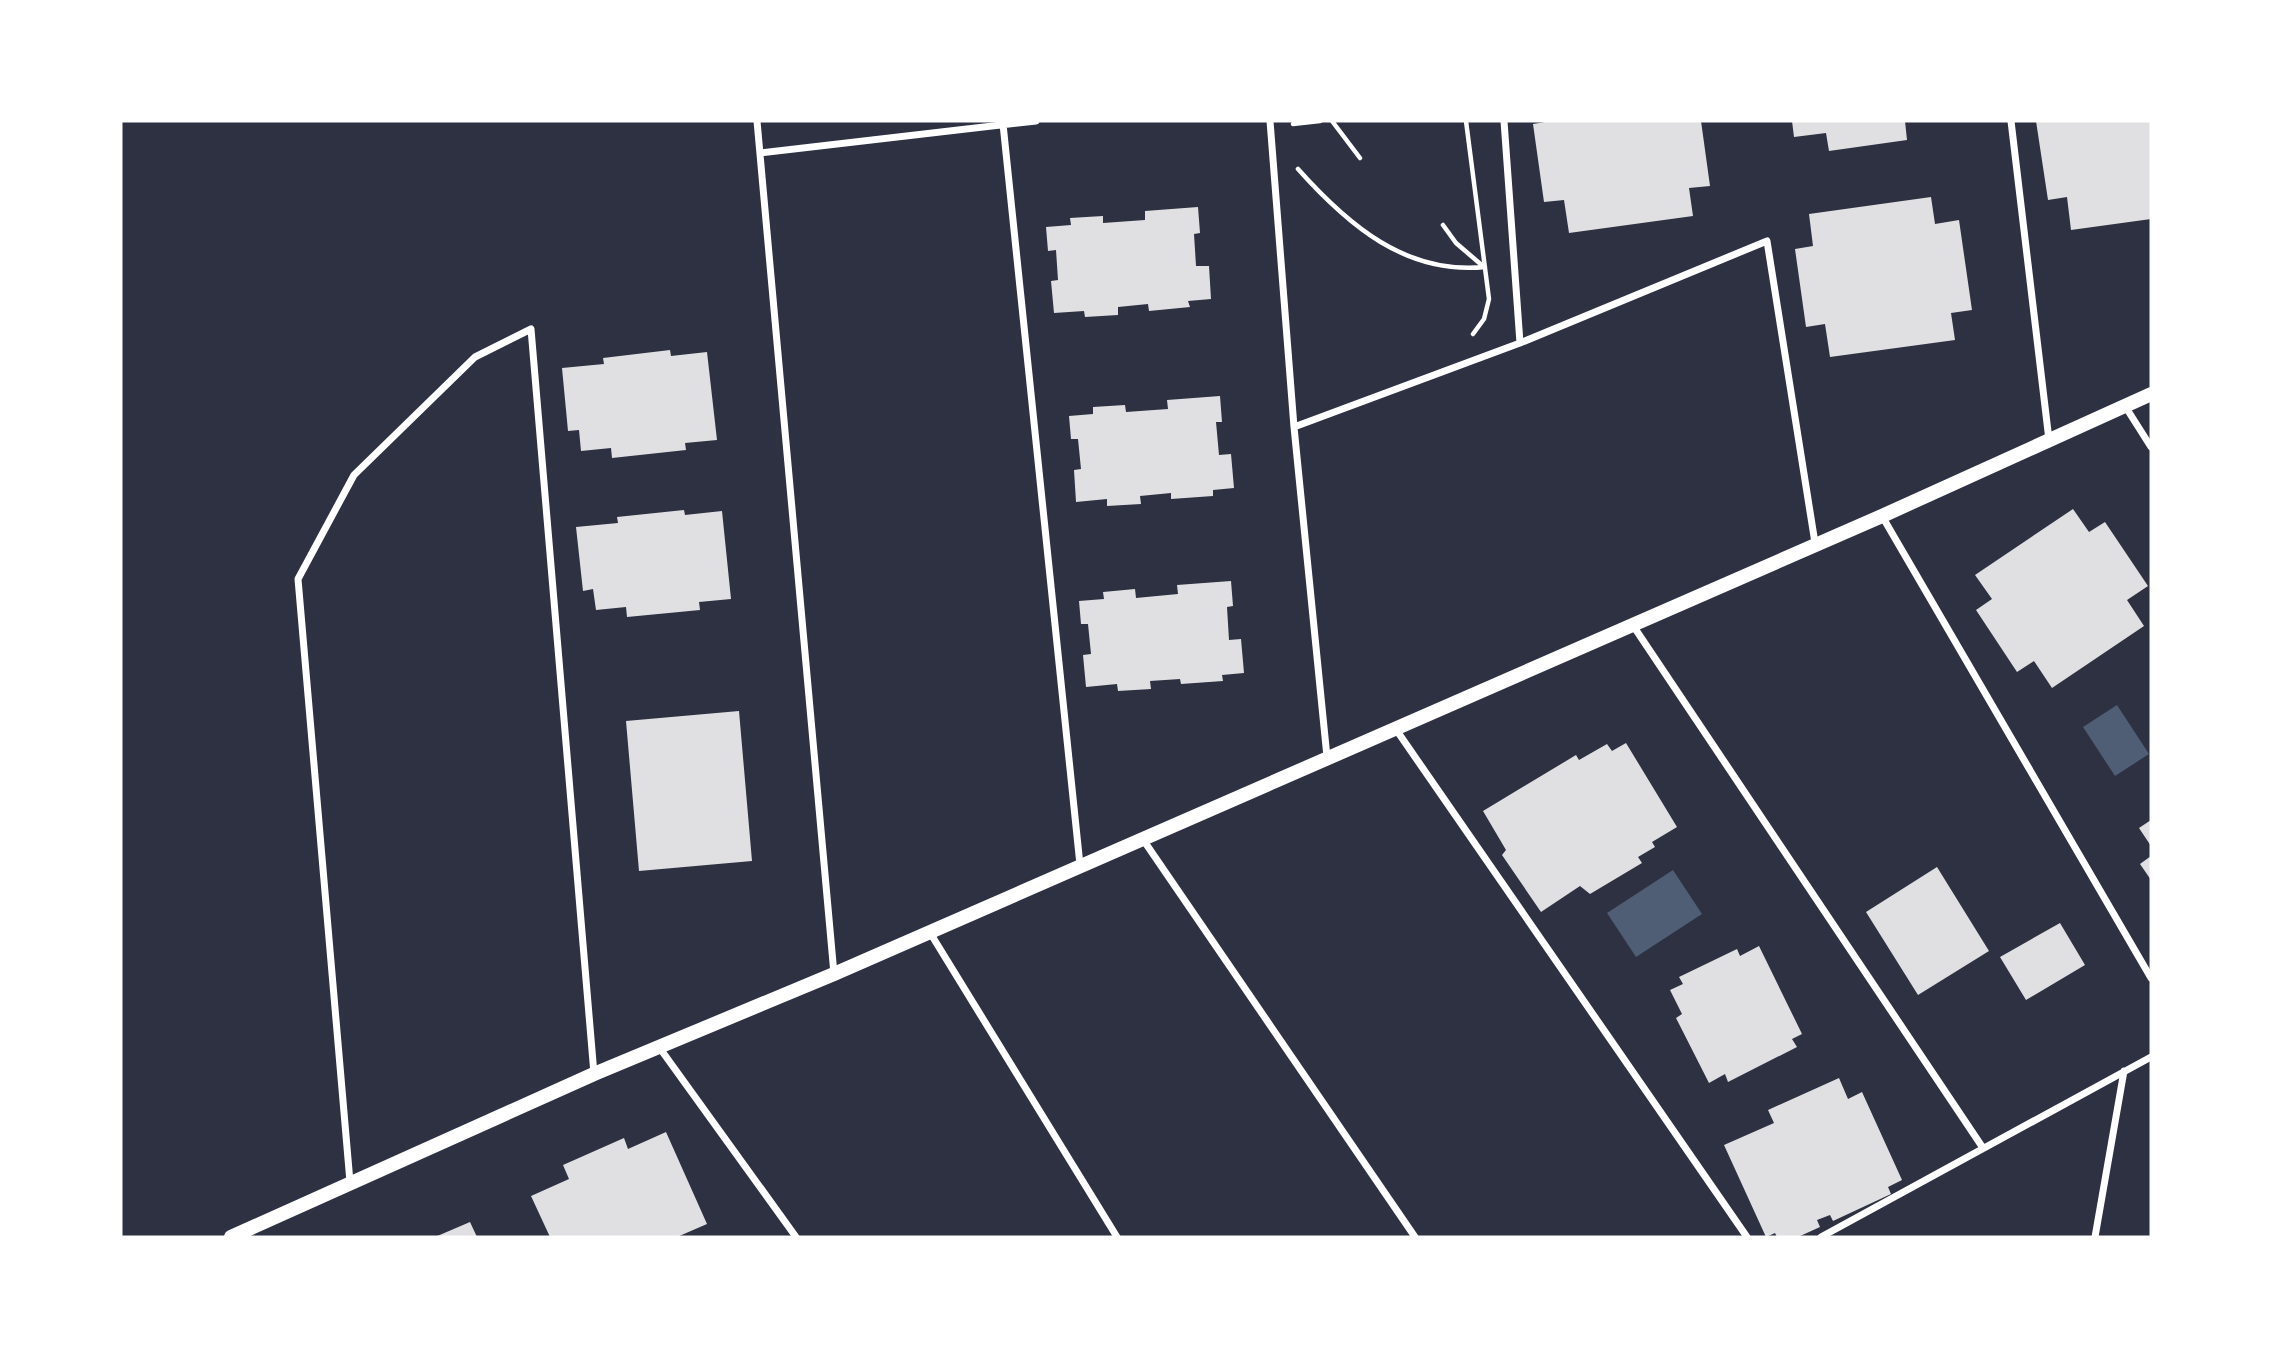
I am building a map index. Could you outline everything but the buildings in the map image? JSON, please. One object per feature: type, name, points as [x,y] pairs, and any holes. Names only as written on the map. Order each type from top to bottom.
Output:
[{"type":"main road","points":[[231,1237],[658,1046],[834,974],[1882,516],[2151,394]]},
{"type":"street","points":[[757,121],[834,974]]},
{"type":"street","points":[[760,152],[1035,121]]},
{"type":"street","points":[[1270,121],[1294,427],[1327,757]]},
{"type":"street","points":[[1504,121],[1520,343]]},
{"type":"street","points":[[2011,121],[2049,442]]},
{"type":"street","points":[[1003,124],[1080,865]]},
{"type":"street","points":[[1294,427],[1520,343],[1767,241],[1815,543]]},
{"type":"street","points":[[350,1183],[298,579],[354,475],[475,357],[531,329],[594,1074]]},
{"type":"street","points":[[2125,406],[2151,447]]},
{"type":"street","points":[[1882,516],[2151,978]]},
{"type":"street","points":[[1631,624],[1983,1148]]},
{"type":"street","points":[[1395,727],[1747,1237]]},
{"type":"street","points":[[1141,838],[1415,1237]]},
{"type":"street","points":[[929,932],[1117,1237]]},
{"type":"street","points":[[658,1046],[796,1237]]},
{"type":"street","points":[[1821,1237],[2151,1057]]},
{"type":"street","points":[[2095,1237],[2124,1071]]},
{"type":"path","points":[[1332,121],[1360,158]]},
{"type":"path","points":[[1466,121],[1489,299],[1484,318],[1477,331],[1469,337]]},
{"type":"path","points":[[1294,165],[1355,226],[1386,247],[1423,261],[1464,269],[1485,267]]},
{"type":"path","points":[[1443,225],[1456,243],[1485,267]]},
{"type":"water","points":[[2117,705],[2149,754],[2115,776],[2083,727]]},
{"type":"water","points":[[1673,870],[1702,914],[1636,957],[1607,913]]}]
